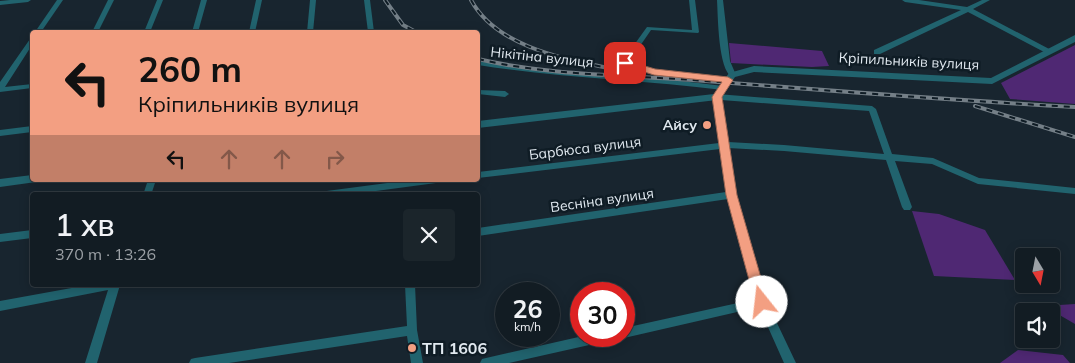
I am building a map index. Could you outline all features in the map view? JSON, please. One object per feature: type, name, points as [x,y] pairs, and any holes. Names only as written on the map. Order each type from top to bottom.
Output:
[{"type":"street","points":[[0,3],[28,0]]},
{"type":"street","points":[[39,30],[60,0]]},
{"type":"street","points":[[96,30],[111,0]]},
{"type":"street","points":[[148,30],[160,0]]},
{"type":"street","points":[[196,30],[204,0]]},
{"type":"street","points":[[252,30],[259,0]]},
{"type":"street","points":[[310,30],[313,0]]},
{"type":"street","points":[[367,0],[372,30]]},
{"type":"street","name":"Кріпильників вулиця","points":[[692,0],[696,32],[649,28],[625,63],[654,72],[728,81],[754,68],[992,81],[1075,38]]},
{"type":"street","points":[[720,0],[728,81],[717,97],[731,195],[762,302],[790,363]]},
{"type":"street","points":[[905,0],[968,9],[1049,51]]},
{"type":"street","points":[[877,52],[987,0]]},
{"type":"street","points":[[0,89],[30,43]]},
{"type":"street","name":"Нікітіна вулиця","points":[[480,63],[510,68],[689,83],[728,81]]},
{"type":"street","points":[[0,89],[30,86]]},
{"type":"street","points":[[480,92],[505,94]]},
{"type":"street","points":[[480,125],[717,97],[872,109],[907,207]]},
{"type":"street","points":[[0,133],[30,129]]},
{"type":"street","name":"Барбюса вулиця","points":[[480,175],[725,145],[889,156],[933,161],[978,181],[1075,191]]},
{"type":"street","points":[[0,183],[30,179]]},
{"type":"street","points":[[337,192],[397,182]]},
{"type":"street","name":"Весніна вулиця","points":[[480,232],[731,195]]},
{"type":"street","points":[[0,238],[30,234]]},
{"type":"street","points":[[0,306],[100,287]]},
{"type":"street","points":[[91,363],[114,287]]},
{"type":"street","points":[[410,287],[412,330],[417,363]]},
{"type":"street","points":[[635,331],[762,302]]},
{"type":"street","points":[[195,363],[412,330]]},
{"type":"street","points":[[486,363],[570,344]]},
{"type":"shaded area","points":[[729,43],[822,51],[829,66],[812,67],[731,63]]},
{"type":"shaded area","points":[[1075,45],[1075,104],[1010,99],[1001,83]]},
{"type":"shaded area","points":[[912,211],[939,214],[985,230],[1015,280],[934,276]]},
{"type":"shaded area","points":[[1075,304],[1075,324],[1060,315],[1060,305]]},
{"type":"shaded area","points":[[1018,350],[1063,355],[1070,363],[1000,363]]},
{"type":"railway","points":[[385,0],[403,25],[412,30]]},
{"type":"railway","points":[[471,0],[482,16],[496,29],[513,39],[570,60],[608,68]]},
{"type":"railway","points":[[480,59],[530,68],[584,74],[1075,107]]},
{"type":"railway","points":[[975,106],[1075,137]]},
{"type":"place","name":"Айсу","points":[[707,125]]},
{"type":"place","name":"ТП 1606","points":[[412,348]]},
{"type":"route","points":[[625,63],[654,72],[728,80],[717,97],[731,195],[762,302]]}]
